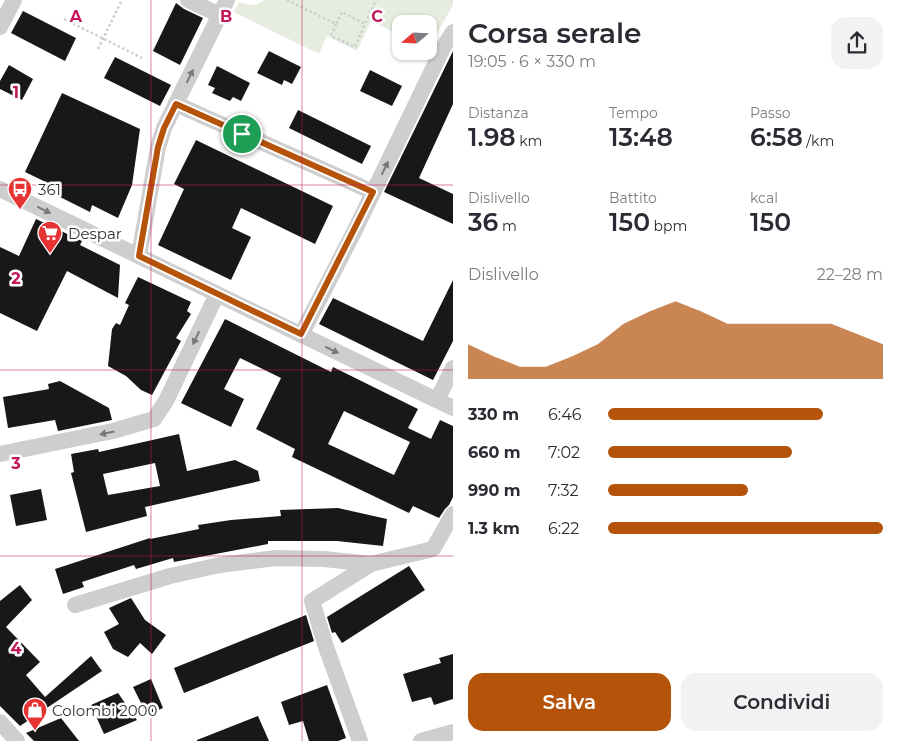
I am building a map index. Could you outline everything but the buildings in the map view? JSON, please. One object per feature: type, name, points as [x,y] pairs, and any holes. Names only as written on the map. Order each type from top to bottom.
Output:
[{"type":"street","points":[[0,27],[14,0]]},
{"type":"street","points":[[188,0],[220,15]]},
{"type":"street","points":[[139,256],[158,147],[164,128],[227,0]]},
{"type":"street","points":[[301,334],[453,32]]},
{"type":"street","points":[[176,104],[373,192]]},
{"type":"street","points":[[0,189],[453,408]]},
{"type":"street","points":[[0,454],[113,431],[154,420],[166,401],[217,294]]},
{"type":"street","points":[[437,400],[453,368]]},
{"type":"street","points":[[360,741],[326,647],[312,601],[371,564],[433,549],[450,520]]},
{"type":"street","points":[[75,605],[170,576],[220,565],[276,558],[324,559],[371,564]]},
{"type":"street","points":[[0,722],[17,741]]},
{"type":"street","points":[[421,741],[453,732]]},
{"type":"path","points":[[98,49],[122,0]]},
{"type":"path","points":[[287,0],[336,24]]},
{"type":"path","points":[[365,24],[342,12],[331,36],[355,47],[376,0]]},
{"type":"path","points":[[64,20],[142,58]]},
{"type":"shaded area","points":[[264,0],[453,0],[453,5],[438,31],[438,15],[392,15],[392,32],[371,21],[357,51],[327,36],[319,54],[234,12],[239,2],[249,5]]},
{"type":"place","name":"361","points":[[20,210]]},
{"type":"place","name":"Despar","points":[[50,254]]},
{"type":"place","name":"Colombi 2000","points":[[35,731]]},
{"type":"route","points":[[176,104],[242,134],[373,192],[301,334],[139,256],[158,147],[164,128],[176,104]]}]
